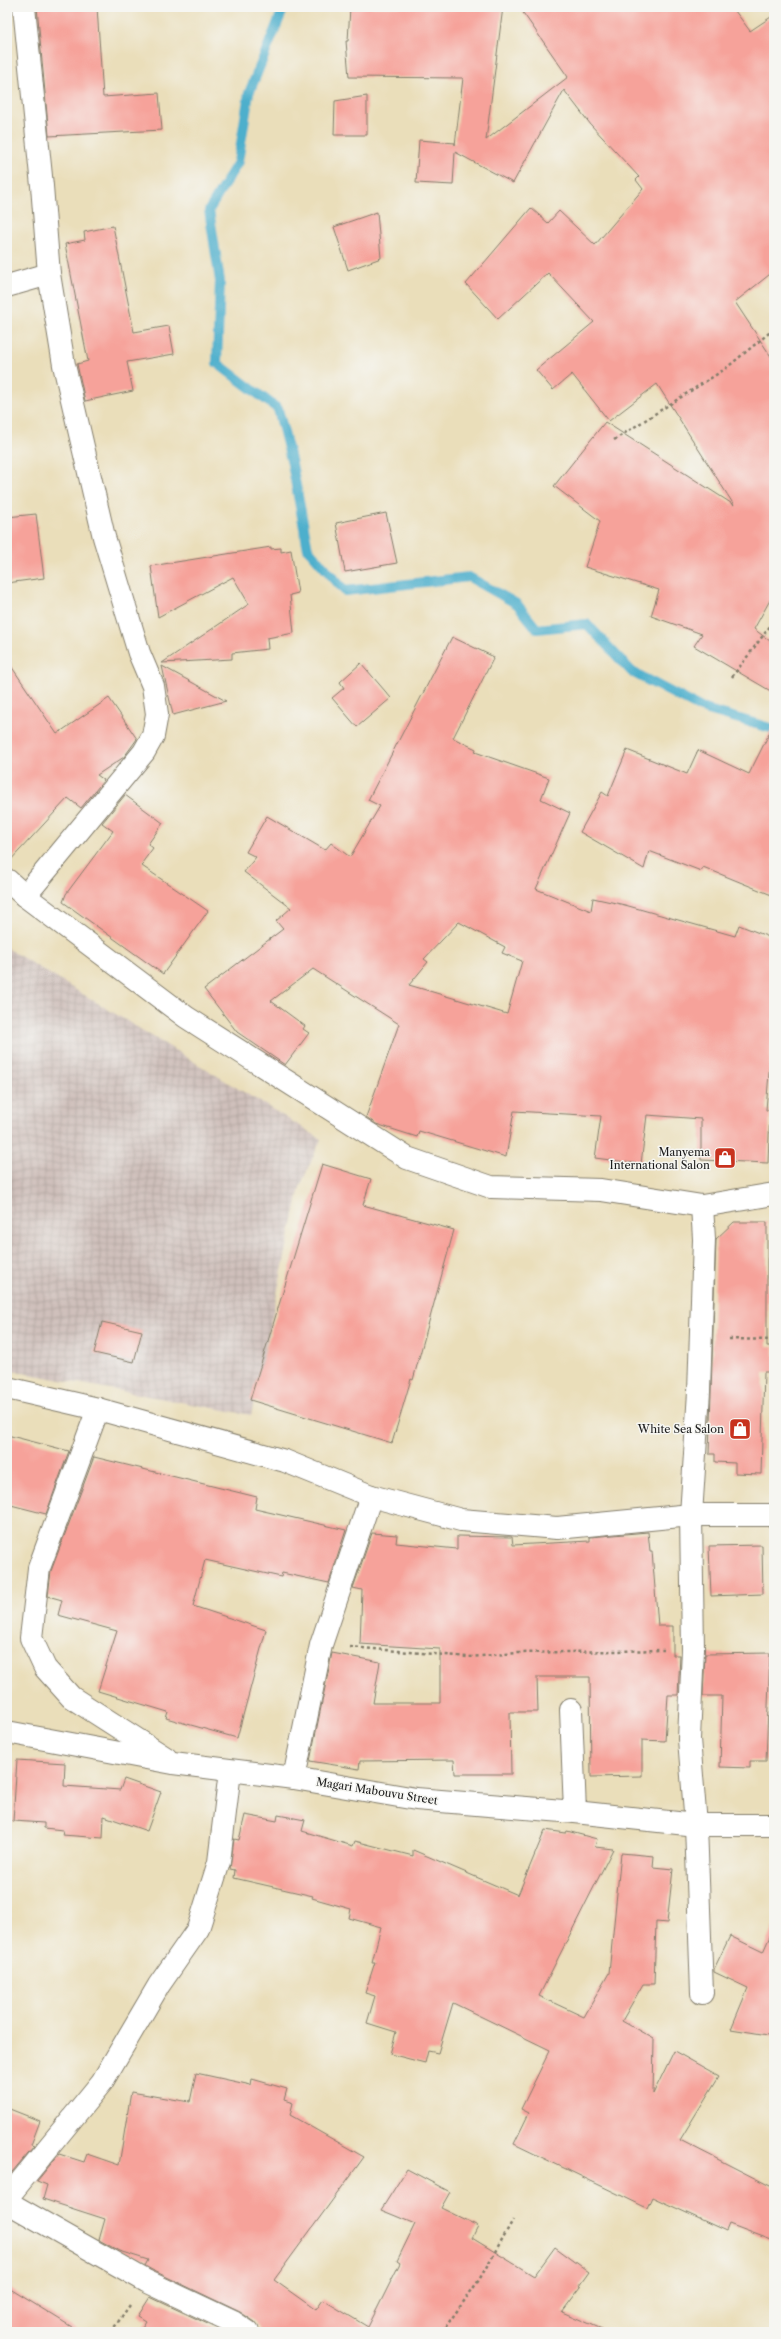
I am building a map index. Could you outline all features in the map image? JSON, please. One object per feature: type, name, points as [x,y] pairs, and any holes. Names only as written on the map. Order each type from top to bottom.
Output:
[{"type":"street","points":[[24,7],[42,186],[48,274],[64,365],[104,537],[139,653],[153,686],[157,714],[153,736],[144,752],[25,896]]},
{"type":"street","points":[[7,286],[48,274]]},
{"type":"street","points":[[7,880],[25,896],[186,1016],[407,1158],[491,1187],[600,1190],[702,1206],[774,1194]]},
{"type":"street","points":[[702,1206],[704,1239],[699,1392],[691,1515],[693,1649],[689,1740],[696,1825],[702,1993]]},
{"type":"street","points":[[7,1388],[98,1409],[285,1461],[371,1496],[461,1520],[557,1528],[691,1515],[774,1515]]},
{"type":"street","points":[[98,1409],[39,1568],[31,1638],[45,1668],[71,1697],[173,1763]]},
{"type":"street","points":[[294,1778],[321,1644],[371,1496]]},
{"type":"street","points":[[571,1710],[575,1812]]},
{"type":"street","name":"Magari Mabouvu Street","points":[[7,1732],[173,1763],[294,1778],[416,1799],[575,1812],[696,1825],[774,1825]]},
{"type":"street","points":[[7,2198],[102,2082],[159,1985],[198,1929],[219,1862],[230,1771]]},
{"type":"street","points":[[7,2202],[146,2281],[232,2322],[248,2332]]},
{"type":"path","points":[[614,440],[725,369],[774,329]]},
{"type":"path","points":[[732,677],[774,621]]},
{"type":"path","points":[[700,1338],[774,1340]]},
{"type":"path","points":[[321,1644],[468,1657],[518,1653],[693,1649]]},
{"type":"path","points":[[442,2332],[479,2280],[513,2220]]},
{"type":"shaded area","points":[[7,948],[321,1139],[300,1187],[251,1415],[7,1370]]},
{"type":"building","points":[[37,7],[97,7],[103,97],[159,93],[162,130],[49,136]]},
{"type":"building","points":[[350,7],[503,7],[486,140],[568,77],[519,7],[732,7],[750,31],[774,15],[774,271],[735,302],[774,361],[774,593],[754,629],[774,644],[774,693],[694,646],[702,634],[651,616],[659,590],[585,567],[600,521],[554,486],[605,422],[734,505],[657,384],[609,421],[572,374],[553,390],[536,370],[594,322],[548,273],[498,319],[466,284],[531,208],[548,223],[559,211],[595,245],[643,189],[636,180],[639,177],[591,125],[564,90],[513,183],[455,152],[453,185],[416,183],[419,140],[455,143],[455,145],[463,78],[349,77],[346,41],[348,41]]},
{"type":"building","points":[[367,96],[367,135],[334,135],[335,101]]},
{"type":"building","points":[[377,212],[381,258],[348,270],[334,227]]},
{"type":"building","points":[[113,226],[134,332],[169,326],[174,354],[127,362],[133,391],[85,401],[77,364],[88,361],[65,244],[85,240],[84,232]]},
{"type":"building","points":[[386,513],[397,563],[345,572],[336,523]]},
{"type":"building","points":[[36,514],[44,578],[7,583],[7,517]]},
{"type":"building","points":[[271,547],[271,549],[281,548],[281,552],[291,550],[298,593],[290,595],[294,633],[267,638],[268,649],[232,653],[232,659],[162,663],[249,604],[233,577],[158,617],[151,566]]},
{"type":"building","points":[[452,637],[494,657],[453,738],[476,749],[475,752],[549,778],[541,799],[570,813],[536,889],[591,911],[593,898],[625,905],[735,936],[739,925],[774,939],[774,1036],[772,1036],[766,1110],[770,1110],[768,1163],[701,1160],[701,1119],[647,1115],[641,1164],[595,1158],[601,1116],[514,1111],[506,1157],[419,1131],[417,1137],[376,1124],[366,1117],[399,1024],[313,969],[271,1001],[305,1026],[303,1029],[309,1033],[285,1065],[237,1032],[204,989],[283,929],[276,921],[291,908],[244,872],[256,857],[246,852],[267,816],[325,850],[331,843],[350,857],[380,806],[368,800]],"holes":[[[459,922],[505,947],[502,953],[522,961],[507,1014],[409,985],[428,962],[424,959]]]},
{"type":"building","points":[[7,660],[57,734],[109,698],[137,739],[124,757],[97,775],[104,780],[81,808],[68,798],[7,864]]},
{"type":"building","points":[[361,663],[391,698],[357,727],[332,698],[344,688],[340,682]]},
{"type":"building","points":[[162,666],[226,701],[173,715]]},
{"type":"building","points":[[774,724],[774,896],[703,867],[701,871],[649,851],[644,869],[580,832],[602,792],[608,796],[627,750],[687,774],[698,750],[749,774]]},
{"type":"building","points":[[125,795],[163,823],[148,844],[153,848],[142,863],[144,864],[142,866],[208,911],[163,974],[63,902],[66,894],[113,831],[102,823]]},
{"type":"building","points":[[322,1164],[371,1179],[363,1205],[454,1230],[413,1380],[411,1379],[392,1443],[250,1400]]},
{"type":"building","points":[[734,1222],[767,1222],[767,1346],[774,1346],[774,1372],[764,1372],[761,1474],[735,1473],[735,1463],[715,1462],[715,1454],[709,1454],[716,1239]]},
{"type":"building","points":[[102,1322],[142,1331],[134,1362],[94,1353]]},
{"type":"building","points":[[7,1435],[69,1451],[46,1514],[7,1504]]},
{"type":"building","points":[[94,1457],[257,1497],[255,1509],[346,1530],[329,1583],[282,1573],[281,1577],[205,1560],[193,1606],[266,1630],[237,1738],[166,1718],[168,1712],[98,1691],[117,1631],[58,1615],[62,1600],[48,1596],[51,1571]]},
{"type":"building","points":[[648,1532],[650,1551],[652,1551],[658,1626],[673,1626],[673,1655],[680,1655],[678,1695],[668,1695],[665,1741],[642,1740],[642,1776],[591,1777],[590,1677],[537,1677],[538,1712],[510,1712],[511,1774],[455,1774],[454,1760],[360,1761],[359,1769],[310,1761],[332,1653],[380,1662],[373,1703],[440,1703],[440,1649],[360,1644],[362,1590],[353,1588],[372,1533],[397,1535],[396,1543],[457,1549],[457,1536],[512,1537],[513,1545],[590,1541],[590,1537]]},
{"type":"building","points":[[762,1545],[763,1594],[711,1596],[709,1546]]},
{"type":"building","points":[[770,1653],[766,1761],[750,1761],[750,1768],[720,1767],[722,1696],[703,1696],[705,1654]]},
{"type":"building","points":[[17,1760],[65,1763],[64,1786],[120,1790],[124,1779],[161,1792],[147,1831],[104,1816],[103,1838],[62,1835],[63,1830],[44,1828],[44,1823],[13,1821]]},
{"type":"building","points":[[245,1815],[277,1821],[278,1815],[305,1820],[302,1831],[353,1846],[355,1841],[413,1856],[413,1850],[518,1895],[545,1830],[566,1833],[567,1831],[597,1839],[595,1847],[613,1849],[539,1996],[584,2017],[609,1973],[621,1853],[654,1856],[653,1867],[673,1869],[667,1923],[656,1922],[654,1984],[643,1984],[622,2021],[654,2039],[653,2094],[674,2051],[719,2076],[680,2140],[774,2188],[774,2241],[729,2224],[726,2231],[652,2197],[647,2208],[514,2144],[529,2113],[521,2109],[550,2050],[453,2003],[438,2053],[428,2051],[425,2063],[390,2054],[396,2032],[367,2023],[375,1996],[365,1993],[375,1962],[372,1962],[381,1927],[349,1918],[351,1909],[312,1898],[313,1896],[234,1878],[235,1870],[230,1869],[234,1839],[239,1840]]},
{"type":"building","points":[[774,1927],[774,2036],[731,2029],[748,1988],[714,1972],[714,1969],[730,1936],[763,1952]]},
{"type":"building","points":[[196,2073],[251,2085],[252,2079],[287,2089],[284,2100],[293,2103],[290,2115],[364,2157],[274,2280],[316,2310],[323,2300],[368,2327],[400,2263],[397,2261],[415,2224],[381,2210],[407,2169],[450,2192],[441,2208],[478,2226],[472,2238],[534,2276],[555,2247],[589,2272],[579,2286],[581,2287],[562,2312],[609,2332],[260,2332],[255,2322],[240,2312],[152,2270],[145,2266],[148,2260],[119,2251],[99,2240],[105,2219],[43,2199],[47,2185],[37,2181],[59,2154],[84,2162],[87,2154],[119,2165],[131,2092],[190,2102]]},
{"type":"building","points":[[7,2108],[40,2121],[31,2145],[34,2146],[7,2178]]},
{"type":"building","points":[[7,2287],[80,2332],[7,2332]]},
{"type":"building","points":[[150,2297],[225,2332],[139,2332],[146,2321],[138,2316]]},
{"type":"waterway","points":[[284,7],[249,93],[238,162],[209,210],[220,281],[217,363],[278,409],[292,464],[308,549],[345,591],[469,577],[517,604],[537,629],[587,624],[632,672],[701,708],[774,729]]},
{"type":"place","name":"Manyema International Salon","points":[[725,1158]]},
{"type":"place","name":"White Sea Salon","points":[[740,1429]]}]
